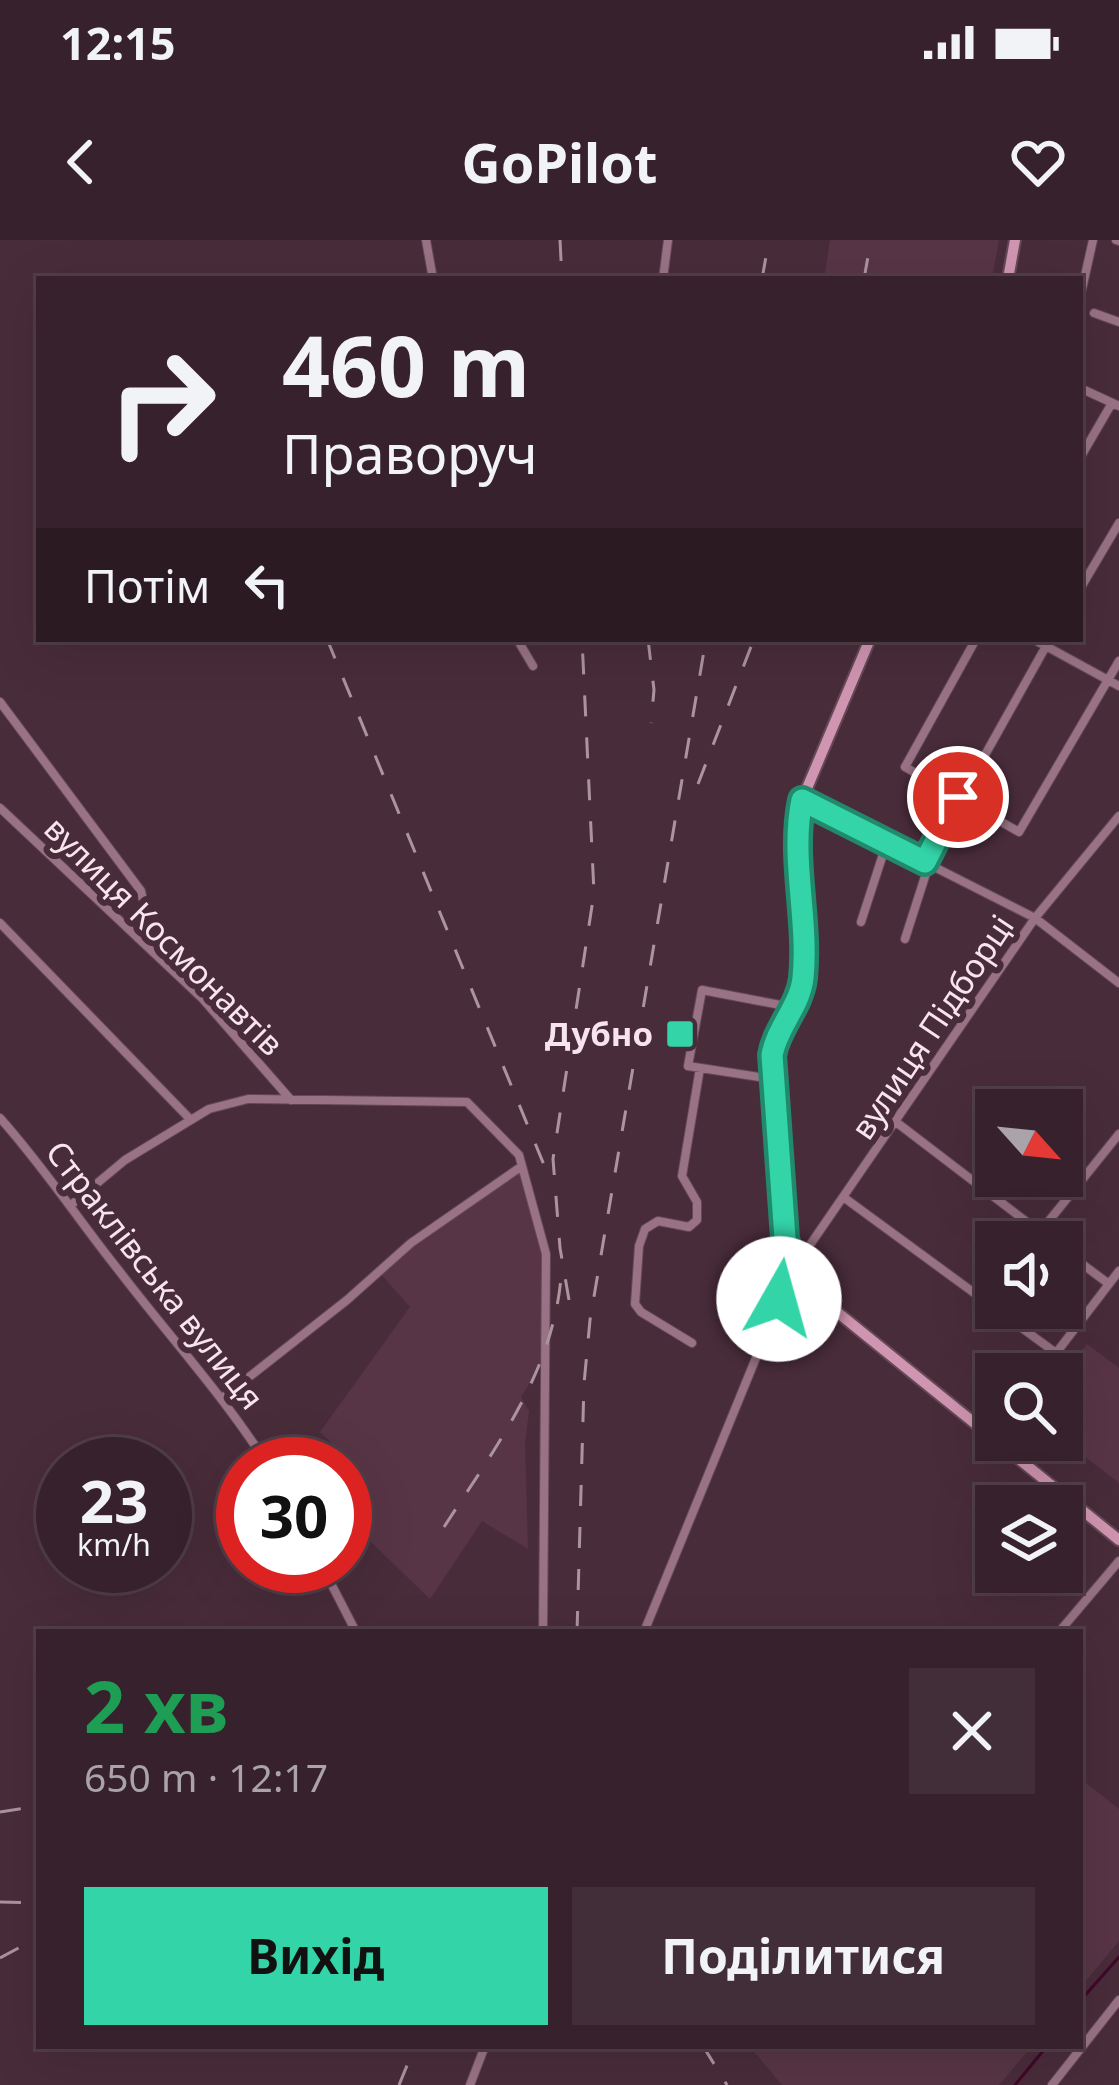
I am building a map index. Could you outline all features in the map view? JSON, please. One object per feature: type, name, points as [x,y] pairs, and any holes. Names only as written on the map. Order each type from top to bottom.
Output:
[{"type":"main road","points":[[1010,276],[1016,240]]},
{"type":"main road","points":[[869,642],[802,800],[804,963],[801,989],[774,1044],[772,1079],[785,1238],[794,1275],[975,1420]]},
{"type":"main road","points":[[1025,1461],[1119,1540]]},
{"type":"street","points":[[426,240],[432,276]]},
{"type":"street","points":[[663,276],[668,240]]},
{"type":"street","points":[[1083,285],[1093,240]]},
{"type":"street","points":[[1094,314],[1119,322]]},
{"type":"street","points":[[1083,389],[1115,404],[1083,453]]},
{"type":"street","points":[[1083,584],[1119,523]]},
{"type":"street","points":[[520,642],[533,665]]},
{"type":"street","points":[[974,642],[905,767],[1019,832],[1119,661]]},
{"type":"street","points":[[905,939],[927,863],[958,797],[1048,642],[1119,686]]},
{"type":"street","points":[[0,701],[140,891],[145,922],[138,938]]},
{"type":"street","points":[[802,800],[1035,918],[1119,983]]},
{"type":"street","name":"вулиця Космонавтів","points":[[0,808],[240,1037],[292,1101]]},
{"type":"street","name":"вулиця Підборці","points":[[645,1629],[779,1299],[1035,918],[1119,816]]},
{"type":"street","points":[[861,922],[886,845]]},
{"type":"street","points":[[0,923],[189,1118]]},
{"type":"street","points":[[772,1079],[688,1066],[702,990],[792,1008]]},
{"type":"street","points":[[692,1342],[641,1312],[634,1299],[645,1229],[658,1221],[689,1227],[697,1220],[697,1202],[682,1176],[700,1068]]},
{"type":"street","points":[[71,1204],[125,1160],[189,1118],[248,1100],[467,1102],[506,1139],[522,1166],[546,1255],[543,1629]]},
{"type":"street","name":"Страклівська вулиця","points":[[0,1118],[46,1168],[116,1268],[248,1437]]},
{"type":"street","points":[[896,1122],[1026,1221]]},
{"type":"street","points":[[1049,1221],[1119,1134]]},
{"type":"street","points":[[221,1399],[411,1243],[522,1166]]},
{"type":"street","points":[[845,1199],[1056,1353],[1119,1270]]},
{"type":"street","points":[[1083,1265],[1109,1284]]},
{"type":"street","points":[[1062,1629],[1119,1561]]},
{"type":"street","points":[[336,1593],[354,1629]]},
{"type":"street","points":[[1083,2046],[1119,2000]]},
{"type":"street","points":[[470,2085],[484,2049]]},
{"type":"street","points":[[1052,2085],[1080,2049]]},
{"type":"shaded area","points":[[830,240],[999,240],[993,276],[824,276]]},
{"type":"shaded area","points":[[522,1166],[546,1254],[546,1357],[521,1397],[529,1411],[525,1443],[528,1549],[482,1521],[430,1599],[372,1543],[372,1437],[325,1437],[320,1432],[410,1307],[379,1272],[411,1243]]},
{"type":"shaded area","points":[[1087,1344],[1119,1368],[1119,1483],[1083,1455],[1080,1353]]},
{"type":"shaded area","points":[[1083,1780],[1119,1809],[1119,1941],[1083,1984]]},
{"type":"shaded area","points":[[752,2049],[1029,2049],[999,2085],[782,2085]]},
{"type":"waterway","points":[[1083,1998],[1119,1957]]},
{"type":"waterway","points":[[1015,2085],[1045,2049]]},
{"type":"railway","points":[[560,240],[562,276]]},
{"type":"railway","points":[[763,276],[769,240]]},
{"type":"railway","points":[[865,276],[871,240]]},
{"type":"railway","points":[[328,642],[549,1177]]},
{"type":"railway","points":[[569,1300],[553,1159],[594,893],[582,642]]},
{"type":"railway","points":[[648,642],[654,690],[651,723]]},
{"type":"railway","points":[[577,1629],[590,1320],[705,642]]},
{"type":"railway","points":[[698,784],[753,642]]},
{"type":"railway","points":[[444,1527],[501,1439],[533,1378],[546,1346],[561,1278]]},
{"type":"railway","points":[[0,1812],[36,1806]]},
{"type":"railway","points":[[0,1902],[36,1903]]},
{"type":"railway","points":[[0,1958],[36,1939]]},
{"type":"railway","points":[[399,2085],[414,2049]]},
{"type":"railway","points":[[705,2049],[727,2085]]},
{"type":"place","name":"Дубно","points":[[680,1034]]},
{"type":"route","points":[[779,1299],[796,1278],[785,1238],[772,1055],[802,982],[802,800],[925,862],[958,797]]}]
